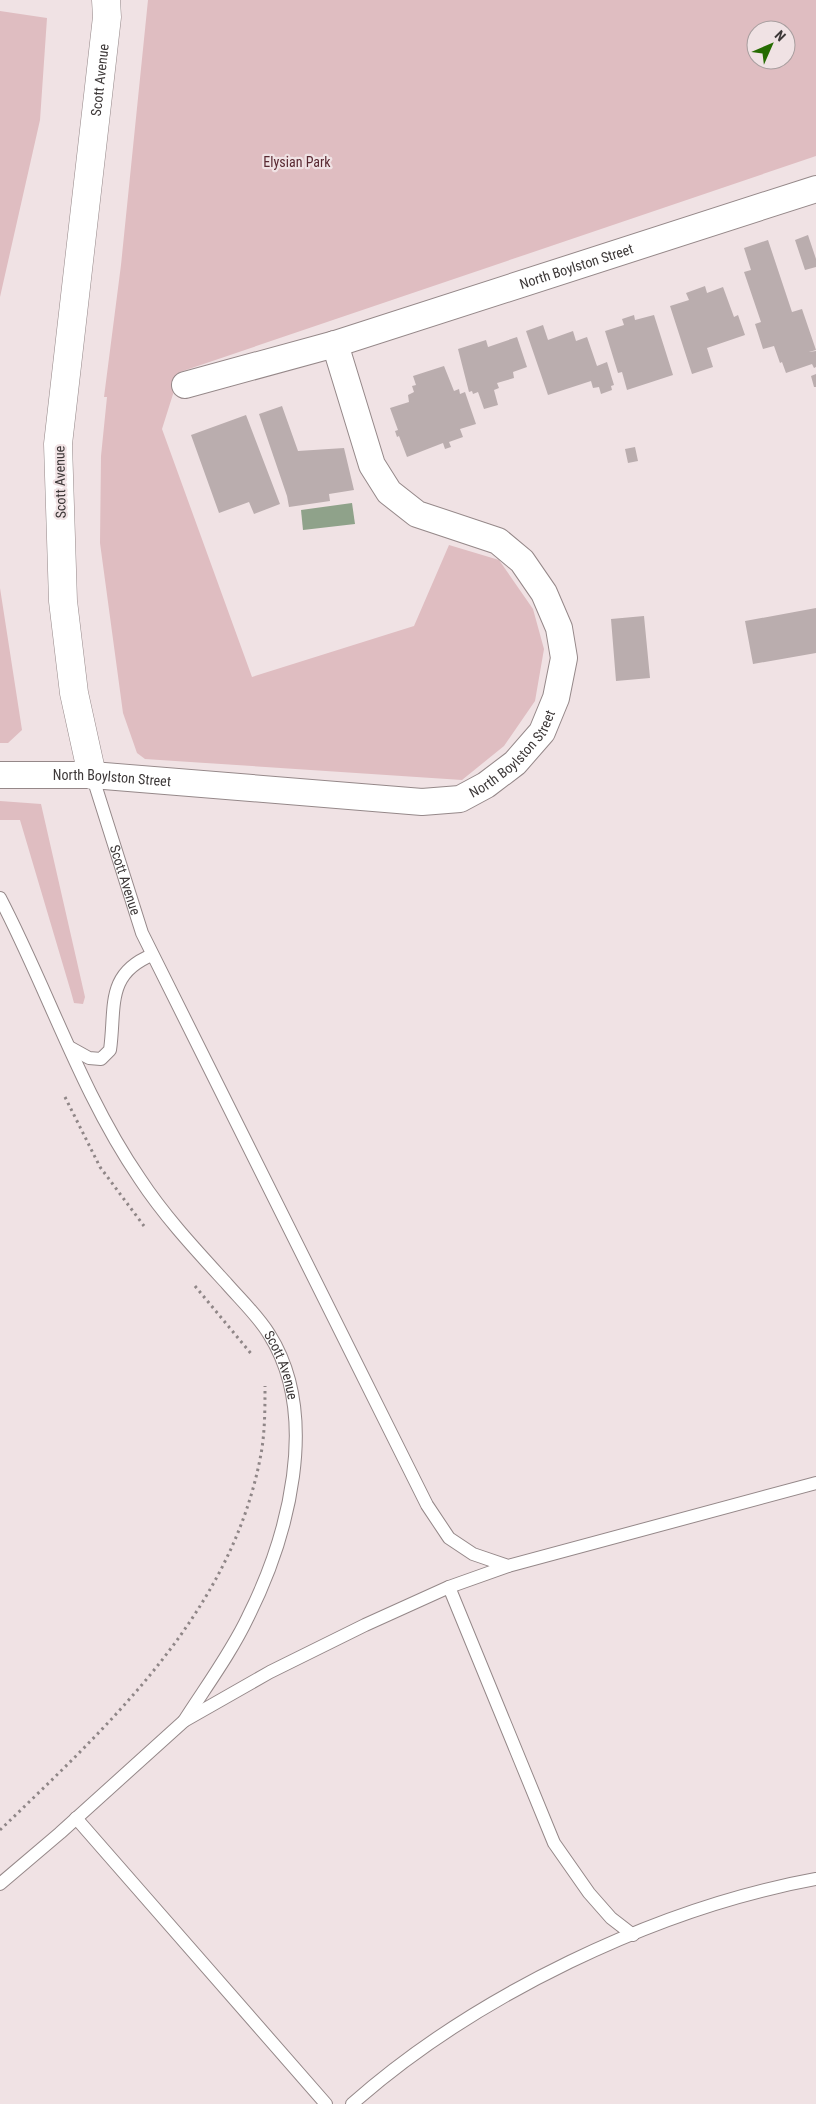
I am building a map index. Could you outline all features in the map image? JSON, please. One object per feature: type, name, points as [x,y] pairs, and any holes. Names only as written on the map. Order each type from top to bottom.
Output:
[{"type":"street","name":"Scott Avenue","points":[[92,775],[74,694],[63,601],[58,444],[107,17],[106,0]]},
{"type":"street","name":"North Boylston Street","points":[[185,385],[335,344],[816,189]]},
{"type":"street","name":"North Boylston Street","points":[[0,775],[92,775],[422,802],[460,799],[486,785],[515,763],[542,732],[556,698],[564,658],[559,628],[544,593],[522,560],[498,542],[417,514],[389,492],[372,465],[335,344]]},
{"type":"lane","name":"Scott Avenue","points":[[92,775],[142,933],[152,955],[427,1505],[449,1538],[473,1554],[508,1566]]},
{"type":"lane","name":"Scott Avenue","points":[[0,898],[23,941],[104,1122],[139,1179],[170,1220],[269,1334],[287,1368],[295,1408],[296,1465],[279,1539],[248,1618],[184,1721]]},
{"type":"lane","points":[[71,1048],[89,1058],[95,1059],[101,1059],[110,1050],[113,997],[122,975],[138,961],[152,955]]},
{"type":"lane","points":[[0,1884],[184,1721],[270,1672],[365,1625],[450,1587],[508,1566],[816,1483]]},
{"type":"lane","points":[[450,1587],[554,1843],[589,1893],[612,1918],[633,1935]]},
{"type":"lane","points":[[76,1818],[326,2104]]},
{"type":"lane","points":[[352,2104],[438,2038],[521,1988],[633,1935],[712,1905],[816,1878]]},
{"type":"path","points":[[64,1096],[100,1167],[131,1211],[149,1232]]},
{"type":"path","points":[[191,1281],[255,1359]]},
{"type":"path","points":[[0,1830],[93,1741],[137,1693],[168,1654],[226,1563],[249,1503],[261,1453],[265,1382]]},
{"type":"green space","name":"Elysian Park","points":[[148,0],[816,0],[816,156],[180,372],[162,429],[252,677],[414,626],[449,545],[499,560],[533,609],[544,649],[535,701],[504,746],[462,780],[145,759],[137,753],[123,713],[100,543],[101,456],[107,397],[104,397],[121,265]]},
{"type":"green space","points":[[0,11],[47,18],[40,120],[0,297]]},
{"type":"green space","points":[[0,588],[22,730],[8,743],[0,743]]},
{"type":"green space","points":[[0,801],[41,804],[85,997],[83,1004],[74,1003],[20,820],[0,820]]},
{"type":"shaded area","points":[[352,503],[355,524],[303,530],[301,510]]},
{"type":"building","points":[[808,235],[816,259],[816,267],[805,270],[795,240]]},
{"type":"building","points":[[768,240],[792,312],[802,309],[816,350],[809,352],[816,351],[816,367],[814,368],[812,364],[786,373],[774,346],[763,349],[755,324],[761,322],[744,272],[751,270],[744,248]]},
{"type":"building","points":[[705,286],[707,293],[723,287],[734,317],[738,315],[745,335],[707,348],[713,367],[692,374],[670,306],[689,300],[686,293]]},
{"type":"building","points":[[634,315],[635,320],[654,315],[673,375],[627,390],[622,372],[618,373],[605,331],[624,325],[622,319]]},
{"type":"building","points":[[543,325],[548,340],[573,331],[576,341],[587,337],[597,366],[607,362],[614,385],[611,386],[612,390],[601,394],[599,387],[593,388],[591,381],[548,395],[526,331]]},
{"type":"building","points":[[517,337],[527,367],[513,372],[514,378],[497,383],[499,388],[494,390],[498,405],[484,409],[478,392],[473,394],[472,391],[469,392],[458,349],[486,340],[488,347]]},
{"type":"building","points":[[444,366],[454,391],[459,389],[460,394],[465,392],[476,424],[460,429],[463,437],[449,442],[451,447],[445,449],[443,443],[407,457],[399,436],[397,437],[395,431],[398,430],[390,408],[409,402],[408,395],[414,392],[412,386],[416,385],[413,376]]},
{"type":"building","points":[[816,374],[816,387],[814,387],[811,376]]},
{"type":"building","points":[[282,406],[298,451],[344,448],[354,490],[329,494],[330,501],[289,507],[259,414]]},
{"type":"building","points":[[246,415],[280,504],[254,514],[249,502],[219,513],[191,435]]},
{"type":"building","points":[[635,447],[638,461],[628,463],[625,449]]},
{"type":"building","points":[[816,608],[816,653],[753,664],[745,621]]},
{"type":"building","points":[[644,616],[650,678],[616,681],[611,619]]}]
